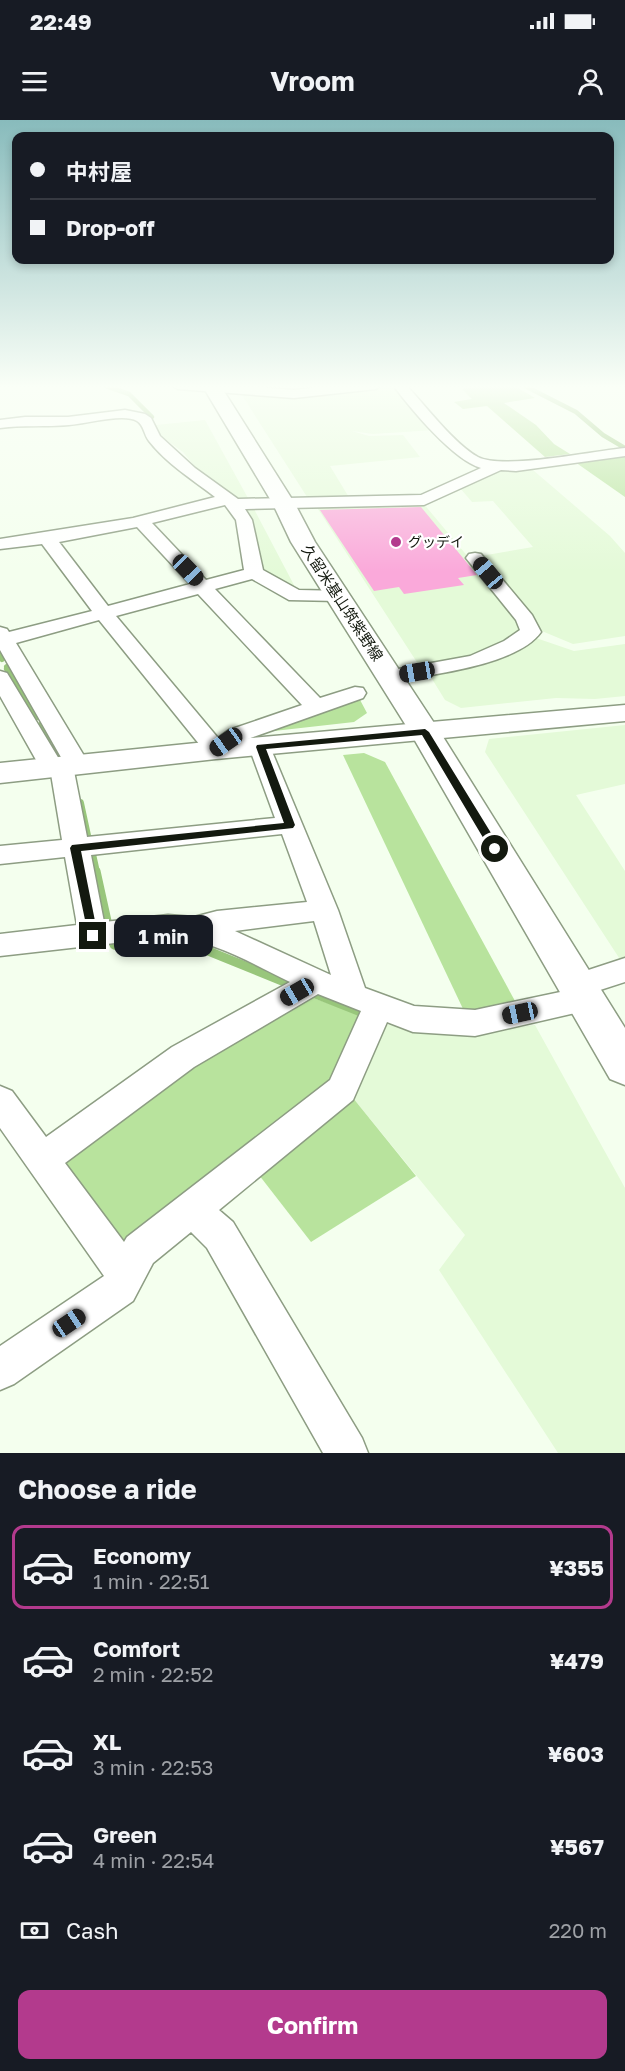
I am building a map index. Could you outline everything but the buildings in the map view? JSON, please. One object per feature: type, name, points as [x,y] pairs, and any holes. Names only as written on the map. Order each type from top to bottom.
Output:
[{"type":"main road","name":"久留米基山筑紫野線","points":[[249,447],[284,504],[303,542],[425,732],[625,1066]]},
{"type":"street","points":[[164,447],[190,471],[231,502],[244,520],[254,573]]},
{"type":"street","points":[[458,447],[472,460],[497,466]]},
{"type":"street","points":[[0,544],[47,538],[231,502],[284,504],[424,500],[497,466],[625,452]]},
{"type":"street","points":[[140,521],[315,706]]},
{"type":"street","points":[[47,538],[103,614],[216,750]]},
{"type":"street","points":[[389,676],[475,662],[511,645],[531,632],[525,619],[475,558]]},
{"type":"street","points":[[93,936],[63,765],[8,662],[2,636],[103,614],[254,573],[296,596],[338,595]]},
{"type":"street","points":[[0,677],[63,765]]},
{"type":"street","points":[[216,750],[237,735],[355,693]]},
{"type":"street","points":[[0,773],[216,750],[625,713]]},
{"type":"street","points":[[0,1370],[120,1288],[140,1250],[342,1090],[366,1000],[324,910],[261,747]]},
{"type":"street","points":[[0,855],[290,825]]},
{"type":"street","points":[[0,945],[168,927],[194,927],[217,922],[324,910]]},
{"type":"street","points":[[194,927],[222,937],[316,981],[413,1018],[475,1023],[582,992],[625,969]]},
{"type":"street","points":[[42,1160],[183,1057],[316,981]]},
{"type":"street","points":[[0,1101],[126,1275]]},
{"type":"street","points":[[192,1209],[220,1235],[347,1453]]},
{"type":"shaded area","points":[[176,447],[220,447],[249,500],[238,498],[196,468]]},
{"type":"shaded area","points":[[275,447],[412,447],[420,457],[330,466],[350,499],[309,500]]},
{"type":"shaded area","points":[[500,470],[533,470],[610,536],[625,553],[625,636],[573,644],[537,629],[535,620],[523,634],[469,658],[420,667],[316,506],[423,503],[469,558],[533,547],[493,501],[472,502],[460,488]]},
{"type":"shaded area","points":[[246,507],[253,507],[295,587],[260,567],[251,518]]},
{"type":"shaded area","points":[[536,638],[574,651],[625,644],[625,696],[595,699],[556,698],[461,708],[445,700],[429,674],[481,666]]},
{"type":"shaded area","points":[[625,725],[625,784],[576,795],[625,871],[625,967],[485,752],[489,739]]},
{"type":"shaded area","points":[[380,1024],[424,1029],[492,1031],[535,1025],[625,1188],[625,1453],[558,1453],[439,1270],[465,1235],[353,1098]]},
{"type":"green space","points":[[534,447],[559,447],[570,454],[545,457]]},
{"type":"green space","points":[[625,456],[625,497],[575,462]]},
{"type":"green space","points":[[359,698],[367,713],[354,722],[274,731],[273,727]]},
{"type":"green space","points":[[364,753],[385,762],[515,1001],[484,1011],[464,1011],[343,755]]},
{"type":"green space","points":[[308,996],[360,1015],[330,1088],[126,1244],[117,1246],[61,1170],[63,1157],[182,1067]]},
{"type":"green space","points":[[353,1098],[416,1176],[311,1242],[259,1175]]},
{"type":"waterway","points":[[0,655],[2,659]]},
{"type":"waterway","points":[[8,669],[37,716]]},
{"type":"waterway","points":[[42,725],[51,739]]},
{"type":"waterway","points":[[80,803],[88,840]]},
{"type":"waterway","points":[[92,854],[96,872]]},
{"type":"waterway","points":[[96,871],[107,921]]},
{"type":"waterway","points":[[113,941],[114,945],[119,946],[181,940],[292,985]]},
{"type":"waterway","points":[[313,993],[361,1012]]},
{"type":"place","name":"グッデイ","points":[[396,542]]},
{"type":"route","points":[[93,936],[76,848],[290,825],[261,747],[425,732],[495,849]]}]
